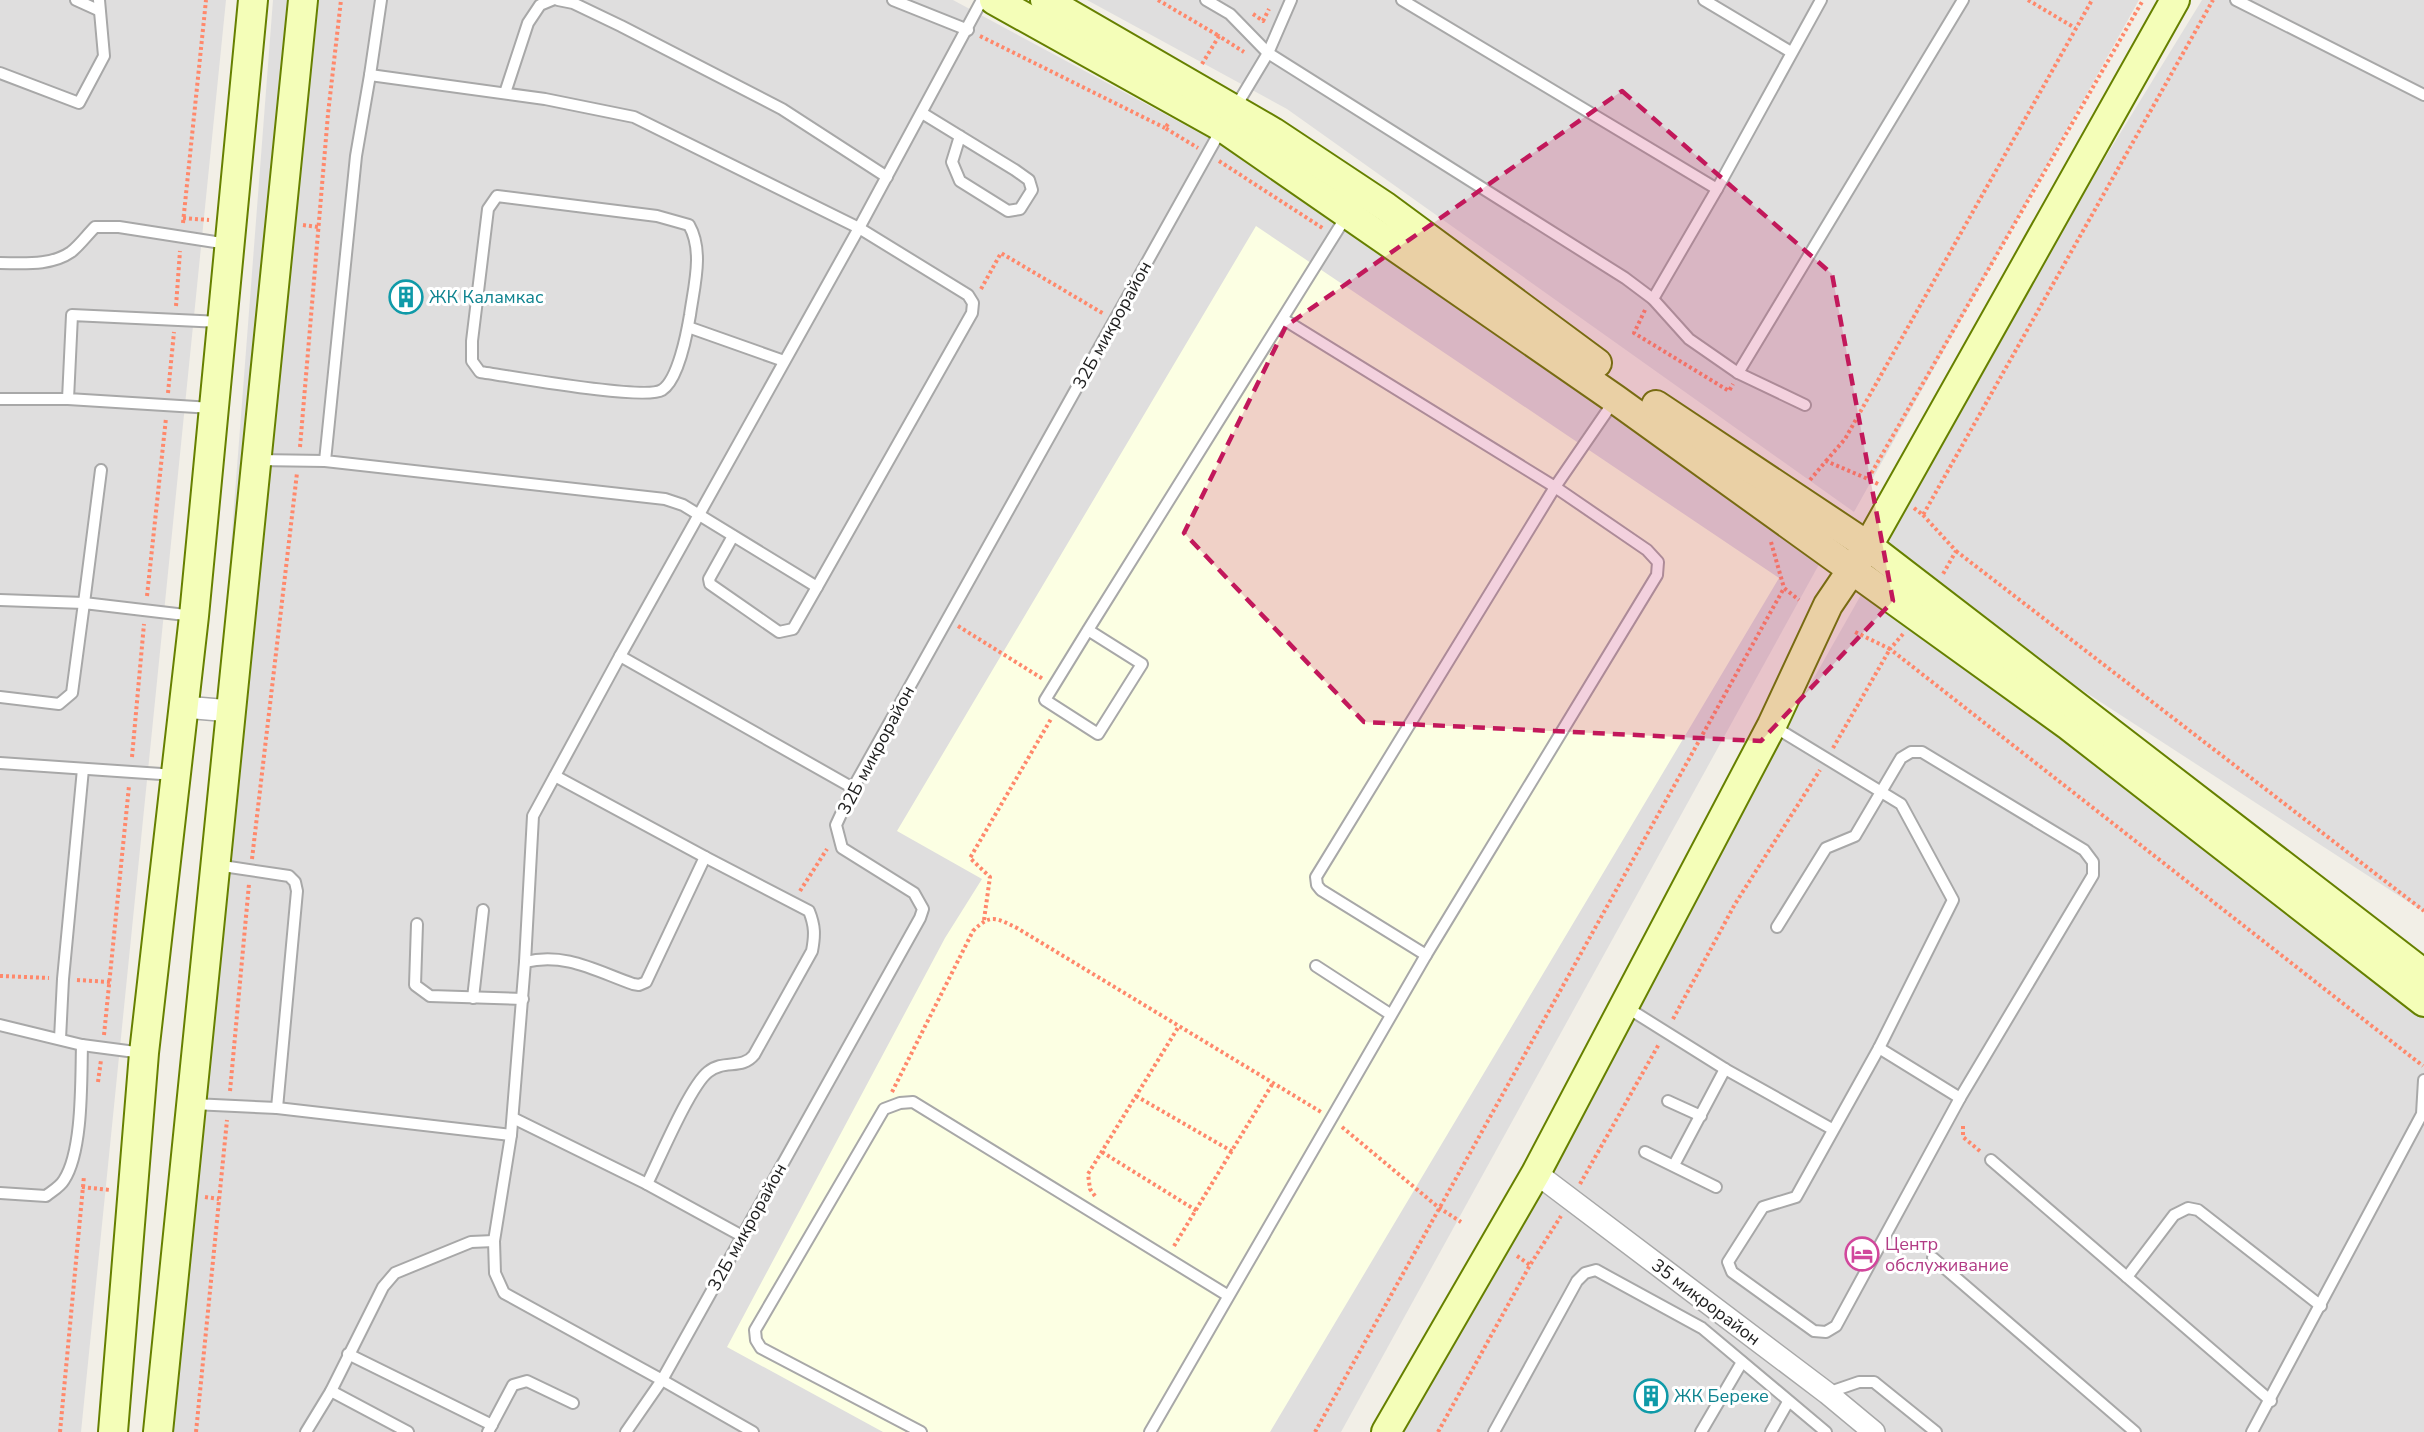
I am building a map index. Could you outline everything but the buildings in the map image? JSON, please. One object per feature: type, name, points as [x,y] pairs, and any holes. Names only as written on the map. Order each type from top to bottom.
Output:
[{"type":"main road","points":[[113,1432],[144,1053],[194,616],[253,0]]},
{"type":"main road","points":[[158,1432],[303,0]]},
{"type":"main road","points":[[994,0],[1186,92]]},
{"type":"main road","points":[[1045,0],[1186,92],[1386,207],[2424,974]]},
{"type":"main road","points":[[1389,1431],[1536,1173],[1772,725],[1854,553],[1882,486],[2160,0]]},
{"type":"main road","points":[[1882,486],[2175,0]]},
{"type":"main road","points":[[1229,118],[1342,224],[1854,553],[2069,726],[2424,1002]]},
{"type":"street","points":[[184,707],[231,711]]},
{"type":"street","name":"35 микрорайон","points":[[1536,1173],[1874,1432]]},
{"type":"lane","points":[[0,73],[78,103],[104,56],[99,5],[76,0]]},
{"type":"lane","points":[[325,461],[356,156],[381,0]]},
{"type":"lane","points":[[505,93],[528,23],[540,5],[552,0]]},
{"type":"lane","points":[[558,0],[573,3],[621,26],[782,109],[887,177]]},
{"type":"lane","points":[[893,0],[968,30]]},
{"type":"lane","points":[[753,1432],[504,1293],[495,1273],[494,1241],[511,1135],[523,999],[533,816],[968,30],[982,0]]},
{"type":"lane","points":[[1206,0],[1230,14],[1265,58],[1624,278],[1653,299],[1689,339],[1738,373],[1805,405]]},
{"type":"lane","name":"32Б микрорайон","points":[[626,1432],[662,1380],[920,918],[923,909],[914,893],[842,848],[836,825],[853,788],[1208,154],[1265,58],[1292,0]]},
{"type":"lane","points":[[1402,0],[1717,189]]},
{"type":"lane","points":[[1704,0],[1791,51]]},
{"type":"lane","points":[[1653,299],[1717,189],[1821,0]]},
{"type":"lane","points":[[1738,373],[1963,0]]},
{"type":"lane","points":[[2236,0],[2424,96]]},
{"type":"lane","points":[[370,75],[505,93],[634,117],[859,228],[968,295],[974,303],[972,313],[793,629],[779,632],[710,584],[709,579],[733,536]]},
{"type":"lane","points":[[922,113],[960,136],[1029,180],[1032,190],[1020,209],[1008,211],[960,181],[952,162],[960,136]]},
{"type":"lane","points":[[497,196],[522,197],[657,216],[689,225],[697,239],[696,279],[688,327],[672,381],[661,392],[615,391],[480,372],[471,361],[472,340],[488,209],[497,196]]},
{"type":"lane","points":[[1088,630],[1142,664],[1098,734],[1045,700],[1088,630],[1342,224]]},
{"type":"lane","points":[[0,263],[59,260],[74,250],[95,227],[119,227],[228,244]]},
{"type":"lane","points":[[68,399],[72,315],[221,322]]},
{"type":"lane","points":[[1150,1432],[1390,1014],[1657,575],[1658,562],[1647,550],[1555,487],[1283,319]]},
{"type":"lane","points":[[688,327],[784,362]]},
{"type":"lane","points":[[0,399],[68,399],[213,408]]},
{"type":"lane","points":[[1426,955],[1321,890],[1317,885],[1316,877],[1555,487],[1615,399]]},
{"type":"lane","points":[[257,460],[325,461],[665,499],[699,515],[817,587]]},
{"type":"lane","points":[[0,697],[59,704],[72,693],[100,470]]},
{"type":"lane","points":[[0,600],[84,603],[194,616]]},
{"type":"lane","points":[[620,656],[853,788]]},
{"type":"lane","points":[[1772,725],[1881,793],[1901,804],[1953,900],[1879,1048],[1796,1197],[1762,1207],[1728,1262],[1732,1272],[1814,1331],[1826,1332],[1836,1326],[1960,1098],[2093,875],[2093,862],[2084,850],[1922,752],[1911,752],[1901,758],[1881,793],[1855,836],[1826,848],[1777,927]]},
{"type":"lane","points":[[0,763],[176,775]]},
{"type":"lane","points":[[60,1039],[63,979],[83,769]]},
{"type":"lane","points":[[555,776],[705,857],[794,901],[808,911],[815,925],[812,951],[754,1056],[743,1064],[723,1063],[701,1078],[647,1184]]},
{"type":"lane","points":[[525,962],[543,958],[561,958],[633,984],[639,985],[646,982],[705,857]]},
{"type":"lane","points":[[215,865],[289,876],[295,882],[297,891],[277,1108]]},
{"type":"lane","points":[[473,998],[483,910]]},
{"type":"lane","points":[[417,924],[415,985],[430,996],[523,999]]},
{"type":"lane","points":[[1316,966],[1390,1014]]},
{"type":"lane","points":[[1624,1006],[1725,1069],[1832,1129]]},
{"type":"lane","points":[[0,1025],[82,1045],[144,1053]]},
{"type":"lane","points":[[0,1193],[46,1196],[62,1183],[69,1170],[81,1106],[82,1045]]},
{"type":"lane","points":[[1879,1048],[1960,1098]]},
{"type":"lane","points":[[1674,1165],[1725,1069]]},
{"type":"lane","points":[[2252,1432],[2271,1401],[2422,1114],[2424,1080]]},
{"type":"lane","points":[[1668,1101],[1701,1116]]},
{"type":"lane","points":[[921,1432],[761,1348],[756,1340],[755,1330],[884,1109],[900,1103],[913,1102],[1227,1295]]},
{"type":"lane","points":[[190,1104],[277,1108],[511,1135]]},
{"type":"lane","points":[[513,1118],[647,1184],[742,1236]]},
{"type":"lane","points":[[1645,1152],[1716,1187]]},
{"type":"lane","points":[[1990,1160],[2271,1401]]},
{"type":"lane","points":[[2127,1277],[2174,1215],[2187,1208],[2198,1210],[2321,1306]]},
{"type":"lane","points":[[306,1432],[331,1391],[383,1287],[395,1273],[471,1242],[494,1241]]},
{"type":"lane","points":[[1933,1258],[2135,1432]]},
{"type":"lane","points":[[1494,1432],[1577,1281],[1585,1273],[1596,1270],[1702,1328],[1826,1432]]},
{"type":"lane","points":[[348,1354],[490,1428],[513,1385],[520,1381],[526,1381],[573,1403]]},
{"type":"lane","points":[[1701,1432],[1742,1362]]},
{"type":"lane","points":[[1827,1394],[1859,1382],[1874,1382],[1936,1432]]},
{"type":"lane","points":[[331,1391],[408,1432]]},
{"type":"lane","points":[[1771,1432],[1788,1402]]},
{"type":"path","points":[[96,1094],[103,1048],[131,772],[176,320],[181,237],[206,0]]},
{"type":"path","points":[[196,1432],[251,870],[298,461],[318,227],[341,0]]},
{"type":"path","points":[[1158,0],[1219,36],[1265,58]]},
{"type":"path","points":[[1248,10],[1263,21],[1273,0]]},
{"type":"path","points":[[2028,0],[2075,28]]},
{"type":"path","points":[[1808,483],[1845,439],[2092,0]]},
{"type":"path","points":[[1882,486],[2142,0]]},
{"type":"path","points":[[1923,515],[2213,0]]},
{"type":"path","points":[[968,30],[1165,128],[1208,154],[1342,224]]},
{"type":"path","points":[[1165,128],[1219,36]]},
{"type":"path","points":[[303,225],[318,227]]},
{"type":"path","points":[[974,303],[1001,253],[1114,321]]},
{"type":"path","points":[[1646,308],[1634,333],[1729,392],[1738,373]]},
{"type":"path","points":[[1827,461],[1882,486],[1923,515],[1956,551],[2424,911]]},
{"type":"path","points":[[1771,542],[1784,588],[1799,600]]},
{"type":"path","points":[[1941,578],[1956,551]]},
{"type":"path","points":[[1315,1432],[1784,588]]},
{"type":"path","points":[[948,620],[1054,686]]},
{"type":"path","points":[[1908,629],[1890,649],[2424,1067]]},
{"type":"path","points":[[984,920],[990,877],[970,858],[1057,708]]},
{"type":"path","points":[[794,901],[837,832]]},
{"type":"path","points":[[884,1109],[973,931],[984,920],[995,918],[1017,928],[1330,1118],[1438,1207],[1461,1222]]},
{"type":"path","points":[[1096,1197],[1090,1189],[1088,1174],[1179,1026]]},
{"type":"path","points":[[1166,1258],[1197,1211],[1273,1083]]},
{"type":"path","points":[[1136,1096],[1233,1152]]},
{"type":"path","points":[[1960,1098],[1963,1137],[1990,1160]]},
{"type":"path","points":[[1102,1152],[1197,1211]]},
{"type":"path","points":[[60,1432],[86,1164]]},
{"type":"path","points":[[82,1187],[110,1190]]},
{"type":"path","points":[[198,1196],[219,1199]]},
{"type":"path","points":[[1517,1256],[1530,1265]]},
{"type":"highlighted area","points":[[1622,91],[1832,274],[1893,601],[1761,741],[1364,722],[1184,533],[1286,326]]},
{"type":"shaded area","points":[[0,0],[226,0],[81,1432],[0,1432]]},
{"type":"shaded area","points":[[273,0],[953,0],[1237,153],[1822,559],[1341,1432],[166,1432],[181,1195]]},
{"type":"shaded area","points":[[1087,0],[2139,0],[1854,512],[1287,109]]},
{"type":"shaded area","points":[[2202,0],[2424,0],[2424,912],[1865,549]]},
{"type":"shaded area","points":[[1256,226],[1779,578],[1270,1432],[883,1432],[727,1347],[945,938],[982,879],[897,831]]},
{"type":"shaded area","points":[[1870,579],[2424,1006],[2424,1432],[1386,1432]]},
{"type":"place","name":"ЖК Каламкас","points":[[406,297]]},
{"type":"place","name":"Центр обслуживание","points":[[1862,1254]]},
{"type":"place","name":"ЖК Береке","points":[[1651,1396]]}]
